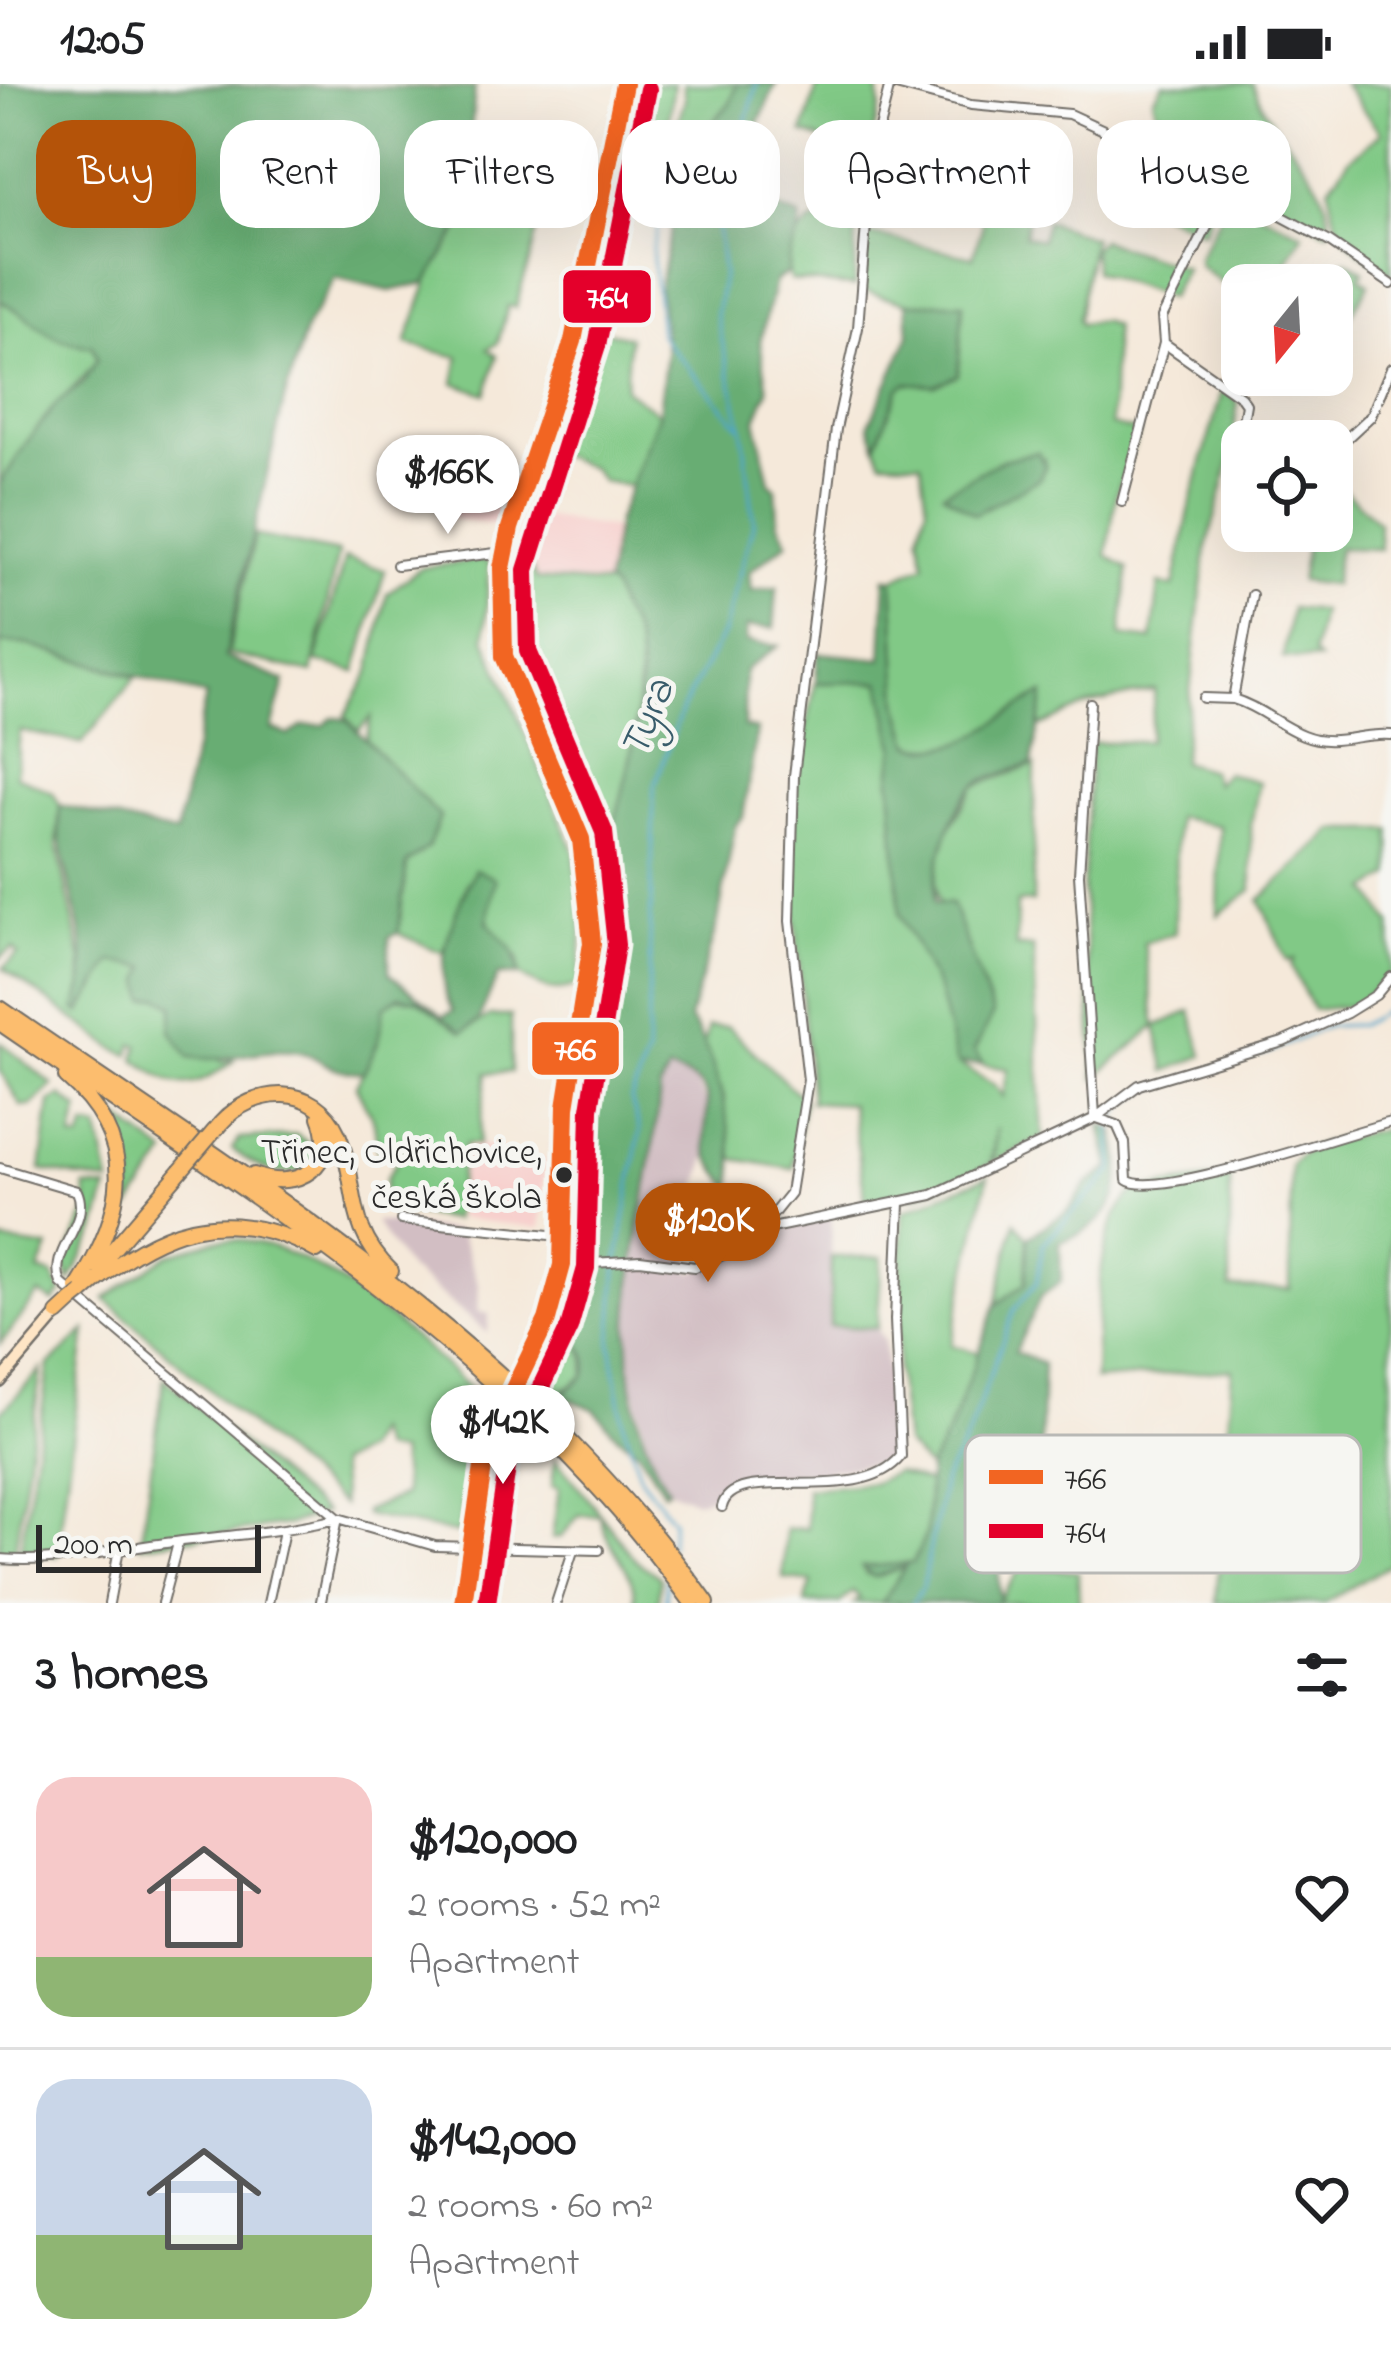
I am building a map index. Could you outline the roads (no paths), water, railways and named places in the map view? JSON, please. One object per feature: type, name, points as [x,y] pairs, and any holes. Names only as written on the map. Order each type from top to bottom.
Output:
[{"type":"highway","points":[[0,1008],[442,1320]]},
{"type":"highway","points":[[0,1023],[388,1293],[527,1411],[700,1600]]},
{"type":"highway","points":[[22,1038],[91,1103],[115,1154],[116,1210],[103,1246],[76,1294]]},
{"type":"highway","points":[[58,1314],[221,1123],[261,1096],[286,1094],[309,1102],[328,1118],[340,1141],[354,1211],[368,1245],[563,1430],[657,1536],[700,1600]]},
{"type":"highway","points":[[207,1150],[269,1181],[302,1179],[320,1161],[326,1143],[323,1124],[309,1102]]},
{"type":"highway","points":[[76,1294],[149,1242],[192,1228],[227,1226],[286,1236],[388,1293]]},
{"type":"street","points":[[463,1603],[475,1546],[481,1475],[496,1419],[547,1320],[562,1265],[566,1107],[590,969],[591,901],[581,838],[504,656],[499,618],[504,551],[573,341],[624,84]]},
{"type":"street","points":[[562,1265],[624,1261],[695,1267],[749,1244],[766,1229],[790,1193],[807,1099],[790,921],[794,776],[836,428],[857,328],[871,160],[891,84],[971,105],[1069,114],[1097,127]]},
{"type":"street","points":[[1291,221],[1391,284]]},
{"type":"street","points":[[1122,502],[1164,343],[1162,317],[1208,228]]},
{"type":"street","points":[[1164,343],[1241,397],[1246,404],[1243,420]]},
{"type":"street","points":[[1353,433],[1371,416],[1391,368]]},
{"type":"street","points":[[397,566],[504,551]]},
{"type":"street","points":[[1233,699],[1252,595]]},
{"type":"street","points":[[1203,698],[1233,699],[1260,707],[1305,736],[1341,743],[1391,735]]},
{"type":"street","points":[[1090,703],[1079,874],[1095,1118]]},
{"type":"street","points":[[766,1229],[932,1195],[1095,1118],[1139,1085],[1283,1042],[1347,1013],[1391,976]]},
{"type":"street","points":[[1095,1118],[1112,1123],[1125,1143],[1127,1180],[1138,1186],[1205,1178],[1334,1135],[1391,1122]]},
{"type":"street","points":[[0,1168],[77,1191],[81,1209],[57,1266],[61,1283],[338,1518],[435,1546],[599,1550]]},
{"type":"street","points":[[722,1507],[727,1494],[742,1484],[784,1487],[875,1479],[901,1456],[895,1320],[900,1203]]},
{"type":"street","points":[[400,1220],[563,1236]]},
{"type":"street","points":[[0,1382],[58,1314]]},
{"type":"street","points":[[0,1559],[118,1554],[284,1532],[338,1518]]},
{"type":"street","points":[[321,1601],[338,1518]]},
{"type":"street","points":[[268,1603],[284,1532]]},
{"type":"street","points":[[161,1603],[178,1543]]},
{"type":"street","points":[[556,1603],[573,1551]]},
{"type":"street","points":[[110,1603],[118,1554]]},
{"type":"waterway","name":"Tyra","points":[[670,1546],[673,1520],[641,1478],[624,1425],[611,1344],[617,1266],[640,1131],[631,1099],[647,1055],[654,788],[682,709],[723,633],[754,521],[742,427],[716,315],[723,276],[717,226],[725,203],[715,174],[742,136],[757,84]]},
{"type":"waterway","points":[[657,228],[652,248],[660,335],[739,425]]},
{"type":"waterway","points":[[1115,1119],[1124,1105],[1149,1089],[1272,1051],[1329,1026],[1360,1025],[1391,1008]]},
{"type":"waterway","points":[[968,1435],[1014,1310],[1037,1282],[1043,1244],[1114,1170],[1111,1127]]},
{"type":"waterway","points":[[912,1603],[922,1588],[944,1479],[965,1442]]},
{"type":"waterway","name":"Tyra","points":[[666,1579],[666,1603]]},
{"type":"place","name":"Třinec, Oldřichovice, česká škola","points":[[564,1175]]}]
